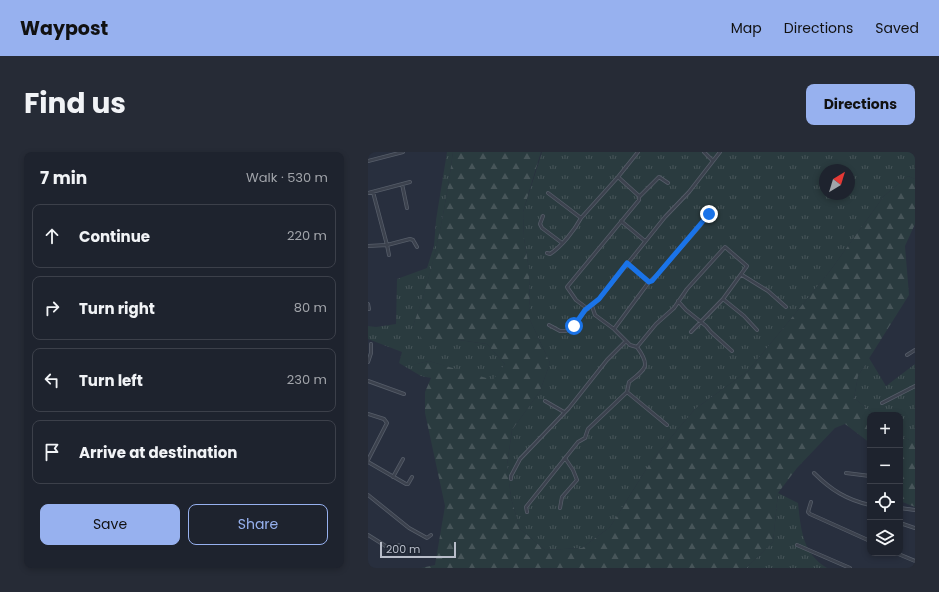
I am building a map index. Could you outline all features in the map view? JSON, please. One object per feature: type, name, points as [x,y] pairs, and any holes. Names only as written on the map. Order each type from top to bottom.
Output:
[{"type":"street","points":[[368,161],[403,152]]},
{"type":"street","points":[[547,253],[550,254],[553,252],[574,230],[581,218],[618,177],[638,152]]},
{"type":"street","points":[[704,152],[713,161]]},
{"type":"street","points":[[550,324],[560,331],[566,331],[574,326],[679,201],[689,192],[720,152]]},
{"type":"street","points":[[618,177],[639,197]]},
{"type":"street","points":[[588,309],[576,300],[567,287],[621,222],[639,197],[659,177],[668,183]]},
{"type":"street","points":[[368,193],[410,182]]},
{"type":"street","points":[[402,184],[407,208]]},
{"type":"street","points":[[373,192],[389,255]]},
{"type":"street","points":[[548,193],[581,218]]},
{"type":"street","points":[[614,329],[649,282],[658,275],[699,227],[712,209]]},
{"type":"street","points":[[543,216],[540,224],[542,228],[562,243]]},
{"type":"street","points":[[621,222],[645,241]]},
{"type":"street","points":[[368,246],[387,245],[410,239],[413,240],[417,247]]},
{"type":"street","points":[[637,347],[656,324],[674,308],[678,300],[725,247],[747,265],[742,275],[735,281],[723,298],[691,332]]},
{"type":"street","points":[[627,263],[649,282]]},
{"type":"street","points":[[742,275],[768,291],[786,307]]},
{"type":"street","points":[[723,298],[744,316],[757,330]]},
{"type":"street","points":[[678,300],[686,310],[702,322],[732,350]]},
{"type":"street","points":[[368,304],[369,310]]},
{"type":"street","points":[[527,512],[525,509],[526,507],[578,442],[585,438],[588,429],[627,392],[629,382],[641,373],[647,363],[637,347],[626,341],[614,329],[595,315],[592,306]]},
{"type":"street","points":[[511,479],[511,476],[520,459],[575,400],[607,360],[626,341]]},
{"type":"street","points":[[368,362],[371,353],[371,344]]},
{"type":"street","points":[[907,355],[915,350]]},
{"type":"street","points":[[368,381],[404,394]]},
{"type":"street","points":[[882,403],[915,386]]},
{"type":"street","points":[[627,392],[666,424]]},
{"type":"street","points":[[545,401],[564,412]]},
{"type":"street","points":[[368,414],[384,419],[388,423],[368,461],[406,484],[408,484],[412,477]]},
{"type":"street","points":[[393,477],[404,458]]},
{"type":"street","points":[[560,508],[562,497],[577,480],[573,470],[565,458]]},
{"type":"street","points":[[814,473],[824,483],[846,498],[867,503]]},
{"type":"street","points":[[846,473],[867,476]]},
{"type":"street","points":[[368,495],[414,531],[427,538],[431,535]]},
{"type":"street","points":[[811,502],[808,512],[810,514],[867,540]]},
{"type":"street","points":[[903,508],[915,510]]},
{"type":"street","points":[[903,524],[915,528]]},
{"type":"street","points":[[368,535],[392,550],[395,550],[399,545]]},
{"type":"street","points":[[797,545],[850,568]]},
{"type":"street","points":[[902,556],[915,562]]},
{"type":"green space","points":[[447,152],[453,152],[438,240],[427,284],[413,326],[459,340],[487,344],[505,364],[493,381],[429,361],[413,365],[431,378],[421,376],[399,363],[402,352],[368,339],[368,326],[376,327],[396,324],[397,279],[427,268],[434,246],[436,220]]},
{"type":"green space","points":[[453,152],[541,152],[523,212],[524,238],[529,269],[530,320],[550,363],[540,391],[512,430],[507,465],[511,498],[520,529],[545,550],[582,548],[610,527],[652,460],[695,409],[748,371],[830,271],[884,196],[908,176],[915,179],[915,224],[905,246],[909,295],[858,376],[854,398],[871,412],[867,412],[867,441],[845,424],[835,428],[797,468],[778,493],[773,542],[746,568],[421,568],[435,565],[445,506],[425,413],[425,392],[431,378],[412,365],[429,361],[493,380],[505,364],[487,344],[459,340],[422,339],[413,326],[433,262]]},
{"type":"green space","points":[[542,152],[910,152],[915,156],[915,179],[908,176],[884,196],[830,271],[748,371],[695,409],[652,460],[610,527],[582,548],[545,550],[520,529],[511,498],[507,465],[512,430],[540,391],[550,363],[530,320],[529,269],[524,238],[523,212]]},
{"type":"green space","points":[[869,358],[886,386],[915,364],[915,443],[903,437],[903,412],[871,412],[854,398],[858,376]]},
{"type":"green space","points":[[903,437],[915,443],[915,507],[903,502]]},
{"type":"green space","points":[[778,493],[798,503],[804,540],[812,555],[827,568],[746,568],[773,542]]},
{"type":"route","points":[[574,326],[585,310],[599,299],[627,263],[649,282],[652,281],[709,214]]}]
